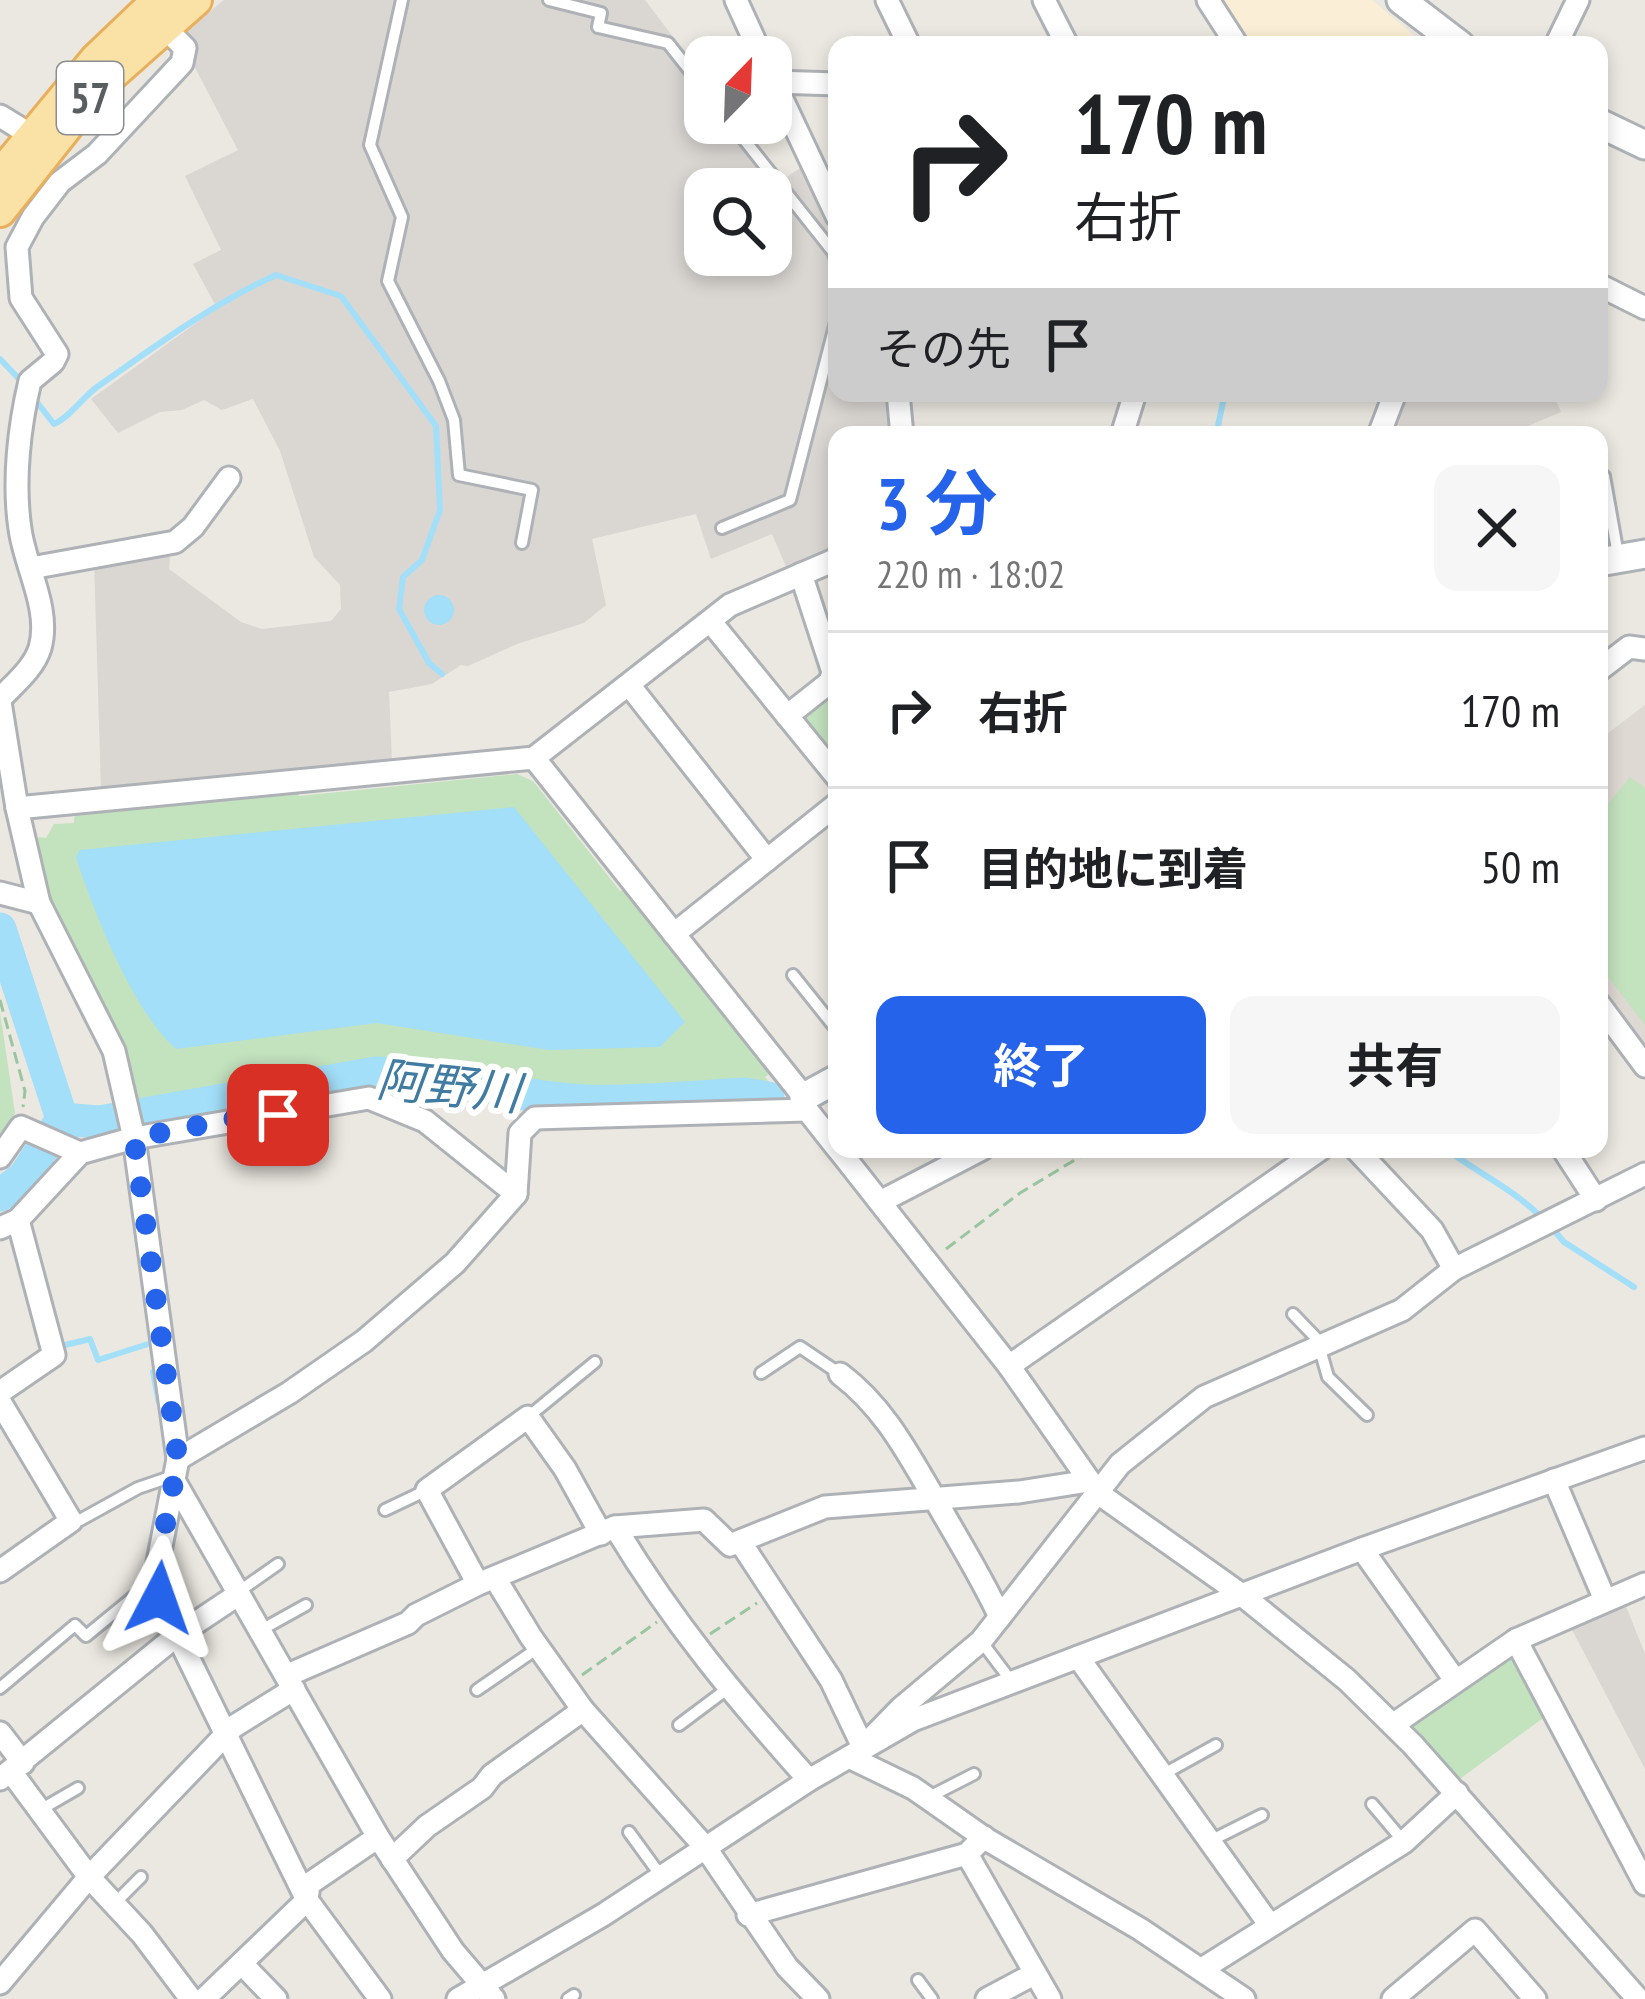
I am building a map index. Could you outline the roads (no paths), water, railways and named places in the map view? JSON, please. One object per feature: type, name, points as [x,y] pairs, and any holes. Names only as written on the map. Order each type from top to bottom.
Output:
[{"type":"main road","name":"57","points":[[0,175],[96,58],[160,13],[196,0]]},
{"type":"main road","points":[[1401,0],[1448,36]]},
{"type":"main road","name":"57","points":[[0,211],[160,13]]},
{"type":"main road","points":[[1608,127],[1645,145]]},
{"type":"main road","points":[[805,1104],[828,1086]]},
{"type":"street","points":[[736,0],[752,36]]},
{"type":"street","points":[[887,0],[905,36]]},
{"type":"street","points":[[1043,0],[1062,36]]},
{"type":"street","points":[[1208,0],[1231,36]]},
{"type":"street","points":[[1560,36],[1578,0]]},
{"type":"street","points":[[160,13],[185,48],[182,63],[97,154],[60,182],[8,242],[21,298],[57,354],[31,381],[19,454],[20,531],[42,623],[42,643],[36,660],[0,705],[39,903],[114,1051],[133,1135],[176,1473],[155,1584],[176,1636],[308,1900],[380,1999]]},
{"type":"street","points":[[792,81],[828,83]]},
{"type":"street","points":[[0,116],[31,135]]},
{"type":"street","points":[[792,121],[828,197]]},
{"type":"street","points":[[1608,290],[1645,308]]},
{"type":"street","points":[[31,568],[175,542],[194,527],[229,478]]},
{"type":"street","points":[[17,808],[534,758],[730,605],[828,563]]},
{"type":"street","points":[[801,574],[828,657]]},
{"type":"street","points":[[711,622],[828,766]]},
{"type":"street","points":[[1608,663],[1629,647],[1645,649]]},
{"type":"street","points":[[787,716],[828,684]]},
{"type":"street","points":[[629,685],[767,860]]},
{"type":"street","points":[[534,758],[828,1136]]},
{"type":"street","points":[[674,934],[828,811]]},
{"type":"street","points":[[0,892],[39,903]]},
{"type":"street","points":[[1608,1016],[1645,1066]]},
{"type":"street","points":[[0,1392],[55,1355],[9,1224],[80,1153],[133,1135],[369,1098],[425,1120],[516,1194]]},
{"type":"street","points":[[176,1473],[364,1341],[454,1263],[516,1194],[520,1133],[535,1118],[805,1104]]},
{"type":"street","points":[[0,1157],[20,1127],[80,1153]]},
{"type":"street","points":[[844,1158],[1010,1366],[1094,1487],[1242,1595],[1347,1680],[1394,1724],[1638,1992]]},
{"type":"street","points":[[880,1202],[965,1158]]},
{"type":"street","points":[[1010,1366],[1308,1158]]},
{"type":"street","points":[[1364,1158],[1432,1230],[1454,1269]]},
{"type":"street","points":[[1569,1158],[1596,1200]]},
{"type":"street","points":[[856,1752],[981,1641],[1094,1487],[1204,1397],[1402,1310],[1454,1269],[1645,1174]]},
{"type":"street","points":[[840,1374],[877,1407],[910,1453],[1000,1617]]},
{"type":"street","points":[[0,1402],[71,1521],[0,1571]]},
{"type":"street","points":[[809,1780],[727,1689],[528,1417],[427,1490],[486,1581],[583,1710],[705,1847],[748,1915],[818,1999]]},
{"type":"street","points":[[458,1999],[487,1991],[809,1780],[913,1720],[1362,1549],[1555,1480],[1642,1455]]},
{"type":"street","points":[[176,1473],[378,1837],[453,1951],[487,1991]]},
{"type":"street","points":[[1555,1480],[1605,1600]]},
{"type":"street","points":[[0,1983],[89,1877],[226,1736],[291,1682],[486,1581],[608,1531],[704,1520],[730,1545],[826,1507],[1094,1487]]},
{"type":"street","points":[[741,1543],[831,1680],[856,1752],[1244,1999]]},
{"type":"street","points":[[1362,1549],[1455,1680]]},
{"type":"street","points":[[1394,1724],[1516,1640],[1645,1584]]},
{"type":"street","points":[[12,1772],[176,1636],[239,1593]]},
{"type":"street","points":[[1516,1640],[1645,1885]]},
{"type":"street","points":[[1078,1658],[1269,1924]]},
{"type":"street","points":[[392,1858],[427,1826],[482,1788],[492,1775],[583,1710]]},
{"type":"street","points":[[0,1733],[12,1772],[89,1877],[142,1934],[191,1999]]},
{"type":"street","points":[[1202,1969],[1404,1842],[1457,1793]]},
{"type":"street","points":[[204,1999],[308,1900],[309,1883],[378,1837]]},
{"type":"street","points":[[748,1915],[967,1854],[984,1837]]},
{"type":"street","points":[[967,1854],[1050,1999]]},
{"type":"street","points":[[1393,1999],[1474,1930],[1530,1997]]},
{"type":"street","points":[[242,1964],[276,1999]]},
{"type":"street","points":[[987,1999],[1034,1974]]},
{"type":"lane","points":[[402,0],[370,145],[402,217],[388,281],[454,420],[459,475],[532,490],[522,543]]},
{"type":"lane","points":[[549,0],[602,13],[598,27],[668,44],[684,64]]},
{"type":"lane","points":[[748,144],[828,246]]},
{"type":"lane","points":[[722,528],[790,500],[828,353]]},
{"type":"lane","points":[[1608,495],[1621,558]]},
{"type":"lane","points":[[793,975],[828,1019]]},
{"type":"lane","points":[[1294,1314],[1317,1339],[1328,1377],[1367,1415]]},
{"type":"lane","points":[[761,1372],[800,1347],[840,1374]]},
{"type":"lane","points":[[528,1417],[595,1362]]},
{"type":"lane","points":[[71,1521],[176,1473]]},
{"type":"lane","points":[[385,1510],[427,1490]]},
{"type":"lane","points":[[239,1593],[278,1564]]},
{"type":"lane","points":[[0,1688],[74,1625],[86,1636],[155,1584]]},
{"type":"lane","points":[[261,1630],[306,1605]]},
{"type":"lane","points":[[981,1641],[1012,1682]]},
{"type":"lane","points":[[477,1690],[538,1648]]},
{"type":"lane","points":[[679,1725],[727,1689]]},
{"type":"lane","points":[[1162,1774],[1216,1745]]},
{"type":"lane","points":[[928,1798],[974,1774]]},
{"type":"lane","points":[[40,1810],[77,1788]]},
{"type":"lane","points":[[1372,1804],[1404,1842]]},
{"type":"lane","points":[[1210,1841],[1262,1815]]},
{"type":"lane","points":[[629,1832],[661,1876]]},
{"type":"lane","points":[[114,1904],[141,1877]]},
{"type":"lane","points":[[918,1980],[932,1999]]},
{"type":"water","points":[[439,595],[450,599],[454,610],[450,621],[439,625],[428,621],[424,610],[428,599]]},
{"type":"water","points":[[514,807],[685,1022],[660,1047],[549,1050],[377,1023],[176,1049],[130,987],[76,857],[80,850]]},
{"type":"waterway","points":[[36,401],[54,424],[162,341],[276,275],[341,296],[436,426],[440,510],[422,560],[403,577],[399,609],[429,663],[442,674]]},
{"type":"waterway","points":[[0,359],[21,381]]},
{"type":"waterway","points":[[1218,426],[1223,402]]},
{"type":"waterway","points":[[0,929],[62,1119]]},
{"type":"waterway","name":"阿野川","points":[[62,1119],[99,1122],[376,1073],[586,1101],[744,1094],[768,1098]]},
{"type":"waterway","points":[[0,1195],[24,1177],[62,1119]]},
{"type":"waterway","points":[[1459,1158],[1539,1215]]},
{"type":"waterway","points":[[5,1192],[14,1205]]},
{"type":"waterway","points":[[1551,1227],[1564,1242],[1634,1287]]},
{"type":"waterway","points":[[61,1346],[90,1339],[98,1360],[148,1344]]},
{"type":"waterway","points":[[153,1372],[159,1403]]}]
